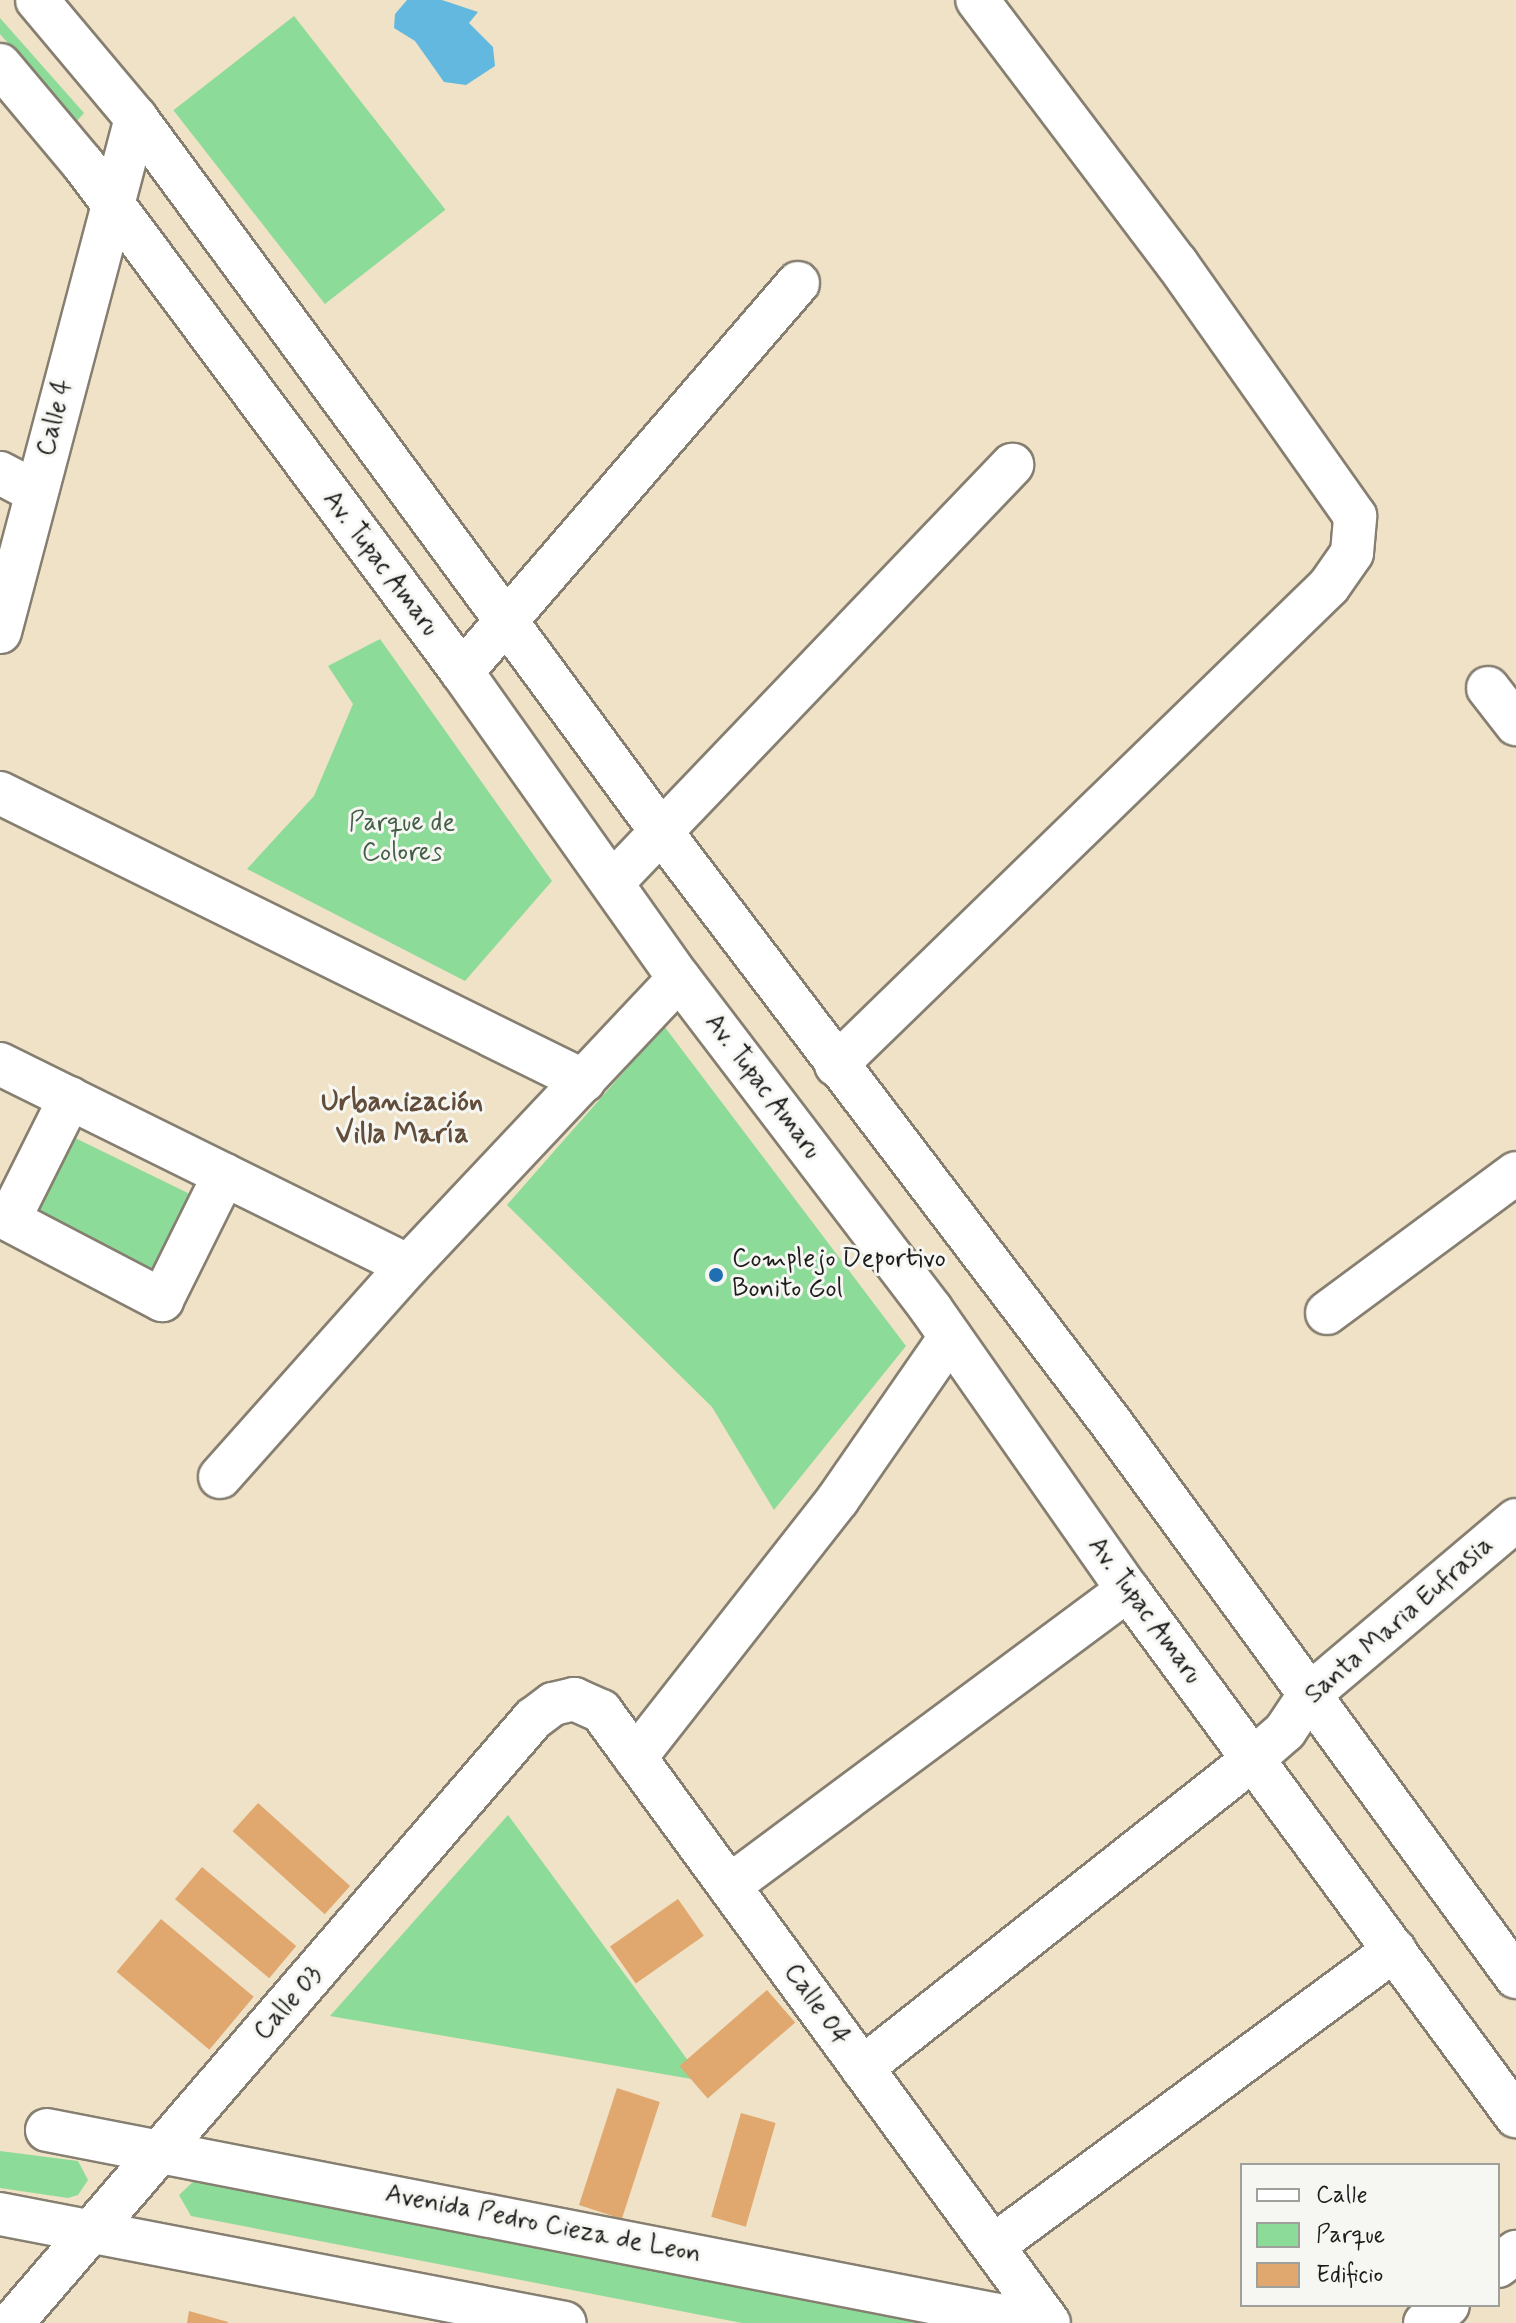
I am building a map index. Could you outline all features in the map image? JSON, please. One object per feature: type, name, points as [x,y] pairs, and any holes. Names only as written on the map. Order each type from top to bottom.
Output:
[{"type":"street","points":[[37,0],[136,118],[663,834],[1109,1420],[1516,1977]]},
{"type":"street","points":[[836,1065],[1329,586],[1352,553],[1355,516],[1177,264],[977,0]]},
{"type":"street","name":"Av. Tupac Amaru","points":[[0,65],[111,204],[462,672],[679,978],[950,1337],[1128,1590],[1516,2116]]},
{"type":"street","name":"Calle 4","points":[[0,632],[136,118]]},
{"type":"street","points":[[462,672],[508,623],[798,283]]},
{"type":"street","points":[[612,883],[663,834],[1012,465]]},
{"type":"street","points":[[0,473],[36,492]]},
{"type":"street","points":[[1488,688],[1516,724]]},
{"type":"street","points":[[0,793],[584,1081]]},
{"type":"street","points":[[220,1477],[408,1266],[679,978]]},
{"type":"street","points":[[0,1064],[408,1266]]},
{"type":"street","points":[[70,1098],[9,1220],[162,1300],[224,1175]]},
{"type":"street","points":[[1327,1313],[1516,1173]]},
{"type":"street","points":[[635,1758],[838,1499],[950,1337]]},
{"type":"street","name":"Santa Maria Eufrasia","points":[[862,2068],[1253,1759],[1285,1731],[1309,1695],[1516,1520]]},
{"type":"street","points":[[729,1886],[1128,1590]]},
{"type":"street","name":"Calle 04","points":[[574,1699],[601,1711],[1049,2323]]},
{"type":"street","name":"Calle 03","points":[[12,2323],[533,1719],[553,1704],[574,1699]]},
{"type":"street","points":[[993,2246],[1395,1950]]},
{"type":"street","name":"Avenida Pedro Cieza de Leon","points":[[47,2130],[1039,2323]]},
{"type":"street","points":[[0,2214],[565,2323]]},
{"type":"street","points":[[1500,2264],[1516,2252]]},
{"type":"street","points":[[1425,2323],[1445,2307]]},
{"type":"green space","points":[[294,16],[445,210],[325,304],[173,110]]},
{"type":"green space","points":[[0,18],[84,113],[76,122],[0,34]]},
{"type":"green space","name":"Parque de Colores","points":[[380,639],[552,881],[465,981],[247,869],[314,796],[353,704],[328,666]]},
{"type":"green space","name":"Complejo Deportivo Bonito Gol","points":[[664,1026],[906,1346],[774,1510],[712,1407],[507,1205]]},
{"type":"green space","points":[[67,1134],[203,1200],[164,1280],[28,1214]]},
{"type":"green space","points":[[508,1815],[703,2081],[330,2016]]},
{"type":"green space","points":[[0,2151],[78,2161],[88,2180],[78,2195],[68,2198],[0,2188]]},
{"type":"green space","points":[[196,2179],[950,2323],[742,2323],[191,2216],[179,2195]]},
{"type":"water","points":[[407,0],[442,0],[478,12],[469,23],[493,47],[495,66],[466,85],[444,82],[415,41],[394,28],[395,14]]},
{"type":"building","points":[[258,1803],[350,1886],[325,1914],[233,1831]]},
{"type":"building","points":[[202,1867],[296,1946],[269,1978],[175,1899]]},
{"type":"building","points":[[678,1899],[704,1936],[636,1983],[610,1947]]},
{"type":"building","points":[[161,1919],[254,1997],[209,2050],[117,1972]]},
{"type":"building","points":[[767,1990],[795,2022],[708,2099],[679,2066]]},
{"type":"building","points":[[617,2088],[660,2102],[622,2219],[579,2205]]},
{"type":"building","points":[[741,2113],[776,2123],[746,2227],[711,2217]]},
{"type":"building","points":[[189,2311],[228,2322],[228,2323],[187,2323]]},
{"type":"place","name":"Complejo Deportivo Bonito Gol","points":[[716,1275]]},
{"type":"district","name":"Urbanización Villa María","points":[[402,1119]]}]
